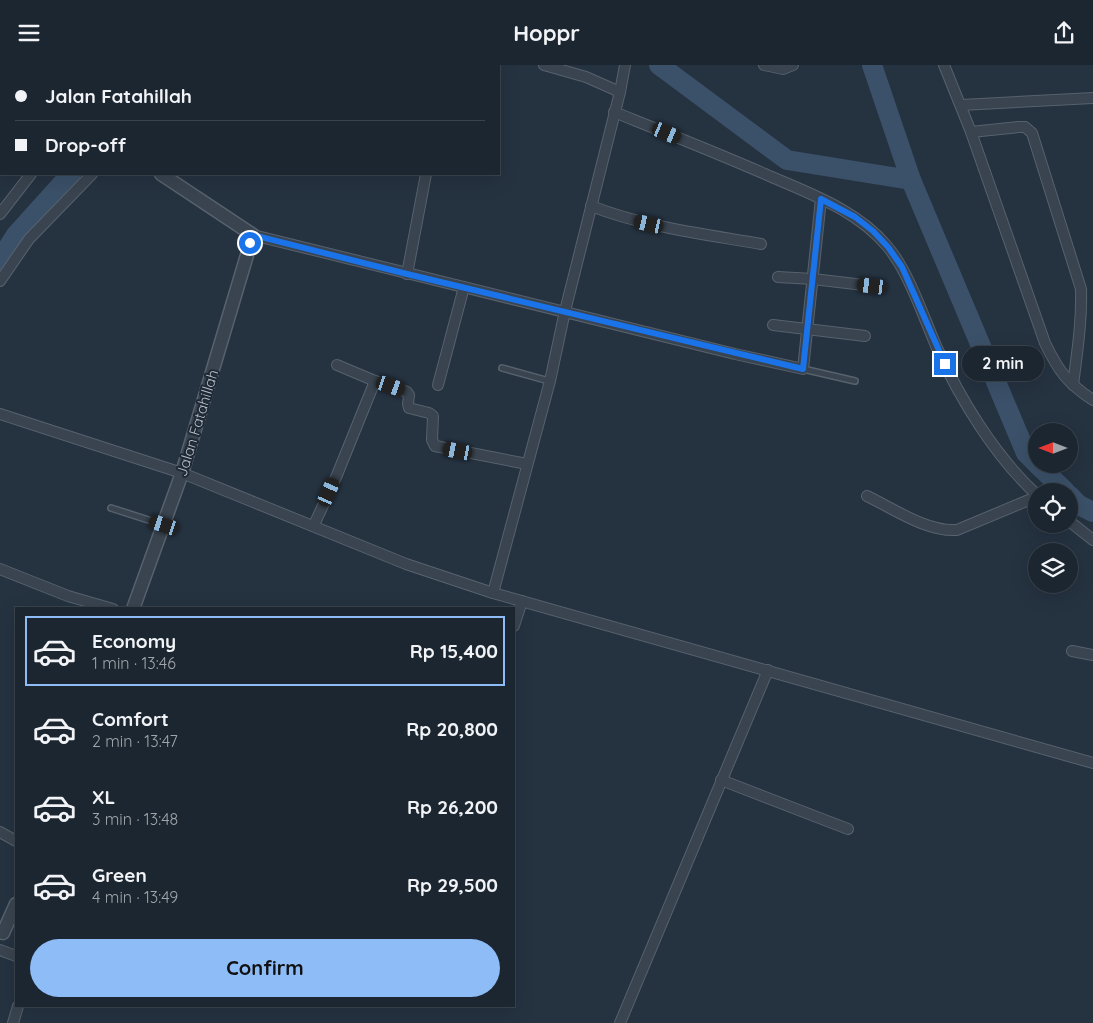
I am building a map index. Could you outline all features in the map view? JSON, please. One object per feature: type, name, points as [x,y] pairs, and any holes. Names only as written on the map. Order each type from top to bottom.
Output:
[{"type":"street","points":[[544,65],[586,77],[620,92]]},
{"type":"street","points":[[493,593],[550,381],[565,311],[620,92],[625,65]]},
{"type":"street","points":[[764,65],[783,69],[793,65]]},
{"type":"street","points":[[944,65],[971,132],[1045,343],[1065,378],[1093,400]]},
{"type":"street","points":[[961,105],[1093,98]]},
{"type":"street","points":[[614,112],[821,199],[855,217],[873,231],[888,247],[902,267],[952,378],[1000,455],[1028,487]]},
{"type":"street","points":[[971,132],[1025,127],[1032,133],[1081,289],[1080,331],[1073,385]]},
{"type":"street","points":[[0,214],[30,175]]},
{"type":"street","points":[[0,281],[29,239],[91,175]]},
{"type":"street","points":[[163,175],[253,235],[803,369],[821,199]]},
{"type":"street","points":[[407,274],[426,175]]},
{"type":"street","points":[[591,206],[649,224],[762,243]]},
{"type":"street","name":"Jalan Fatahillah","points":[[134,607],[182,473],[253,235]]},
{"type":"street","points":[[778,277],[872,286]]},
{"type":"street","points":[[438,385],[464,287]]},
{"type":"street","points":[[773,325],[865,336]]},
{"type":"street","points":[[337,365],[407,392],[409,395],[409,408],[429,413],[433,416],[432,440],[435,446],[527,464]]},
{"type":"street","points":[[314,525],[375,381]]},
{"type":"street","points":[[0,414],[182,473],[406,563],[493,593],[1093,763]]},
{"type":"street","points":[[867,496],[932,527],[948,530],[957,530],[1028,499]]},
{"type":"street","points":[[1078,528],[1093,540]]},
{"type":"street","points":[[0,569],[68,596],[106,607]]},
{"type":"street","points":[[515,623],[522,601]]},
{"type":"street","points":[[1072,651],[1093,655]]},
{"type":"street","points":[[620,1023],[768,670]]},
{"type":"street","points":[[721,780],[848,829]]},
{"type":"street","points":[[0,832],[15,840]]},
{"type":"street","points":[[1,935],[15,906]]},
{"type":"street","points":[[0,950],[15,956]]},
{"type":"street","points":[[13,1023],[18,1007]]},
{"type":"lane","points":[[502,369],[550,381]]},
{"type":"lane","points":[[803,369],[855,381]]},
{"type":"lane","points":[[111,508],[164,525]]},
{"type":"waterway","points":[[659,65],[787,160],[911,180]]},
{"type":"waterway","points":[[872,65],[911,180],[1028,455]]},
{"type":"waterway","points":[[0,260],[16,235],[70,175]]},
{"type":"waterway","points":[[1046,473],[1057,483]]},
{"type":"waterway","points":[[1078,504],[1093,512]]},
{"type":"route","points":[[250,243],[253,235],[735,354],[803,369],[821,199],[855,217],[873,231],[888,247],[902,267],[945,364]]}]
